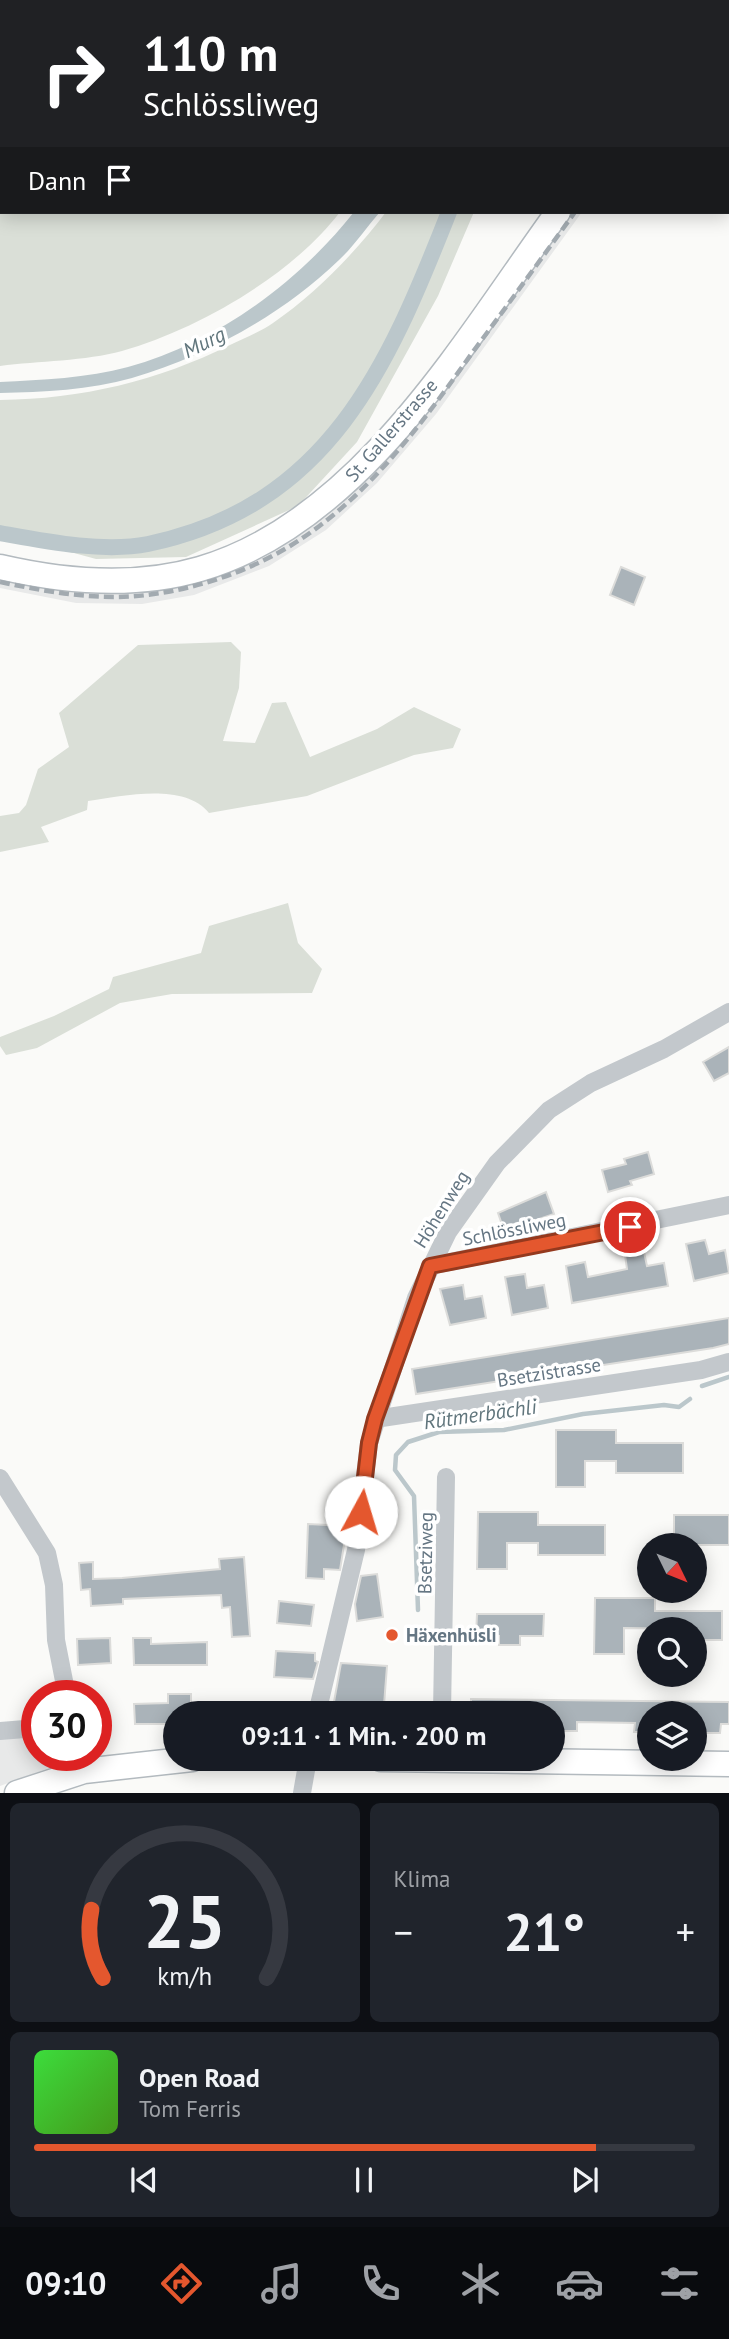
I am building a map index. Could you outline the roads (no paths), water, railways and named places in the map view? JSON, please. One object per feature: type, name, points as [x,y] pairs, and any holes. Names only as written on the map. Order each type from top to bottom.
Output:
[{"type":"main road","name":"St. Gallerstrasse","points":[[0,567],[79,580],[144,579],[220,562],[284,531],[338,489],[390,436],[447,365],[557,214]]},
{"type":"main road","points":[[112,1762],[163,1760]]},
{"type":"main road","points":[[565,1761],[729,1764]]},
{"type":"main road","points":[[17,1793],[65,1771]]},
{"type":"street","name":"Höhenweg","points":[[320,1701],[356,1550],[369,1443],[375,1419],[430,1266],[468,1200],[497,1163],[549,1110],[591,1083],[664,1049],[729,1012]]},
{"type":"street","name":"Schlössliweg","points":[[430,1266],[729,1206]]},
{"type":"street","name":"Bsetzistrasse","points":[[375,1419],[701,1370],[729,1362]]},
{"type":"street","points":[[0,1478],[47,1553],[54,1585],[56,1640],[64,1680]]},
{"type":"street","name":"Bsetziweg","points":[[442,1701],[446,1478]]},
{"type":"street","points":[[0,1731],[21,1729]]},
{"type":"street","points":[[302,1793],[306,1771]]},
{"type":"water","name":"Murg","points":[[352,214],[378,214],[344,255],[293,299],[242,331],[188,358],[132,378],[100,385],[66,390],[0,393],[0,382],[64,378],[112,371],[193,343],[253,307],[281,286],[332,238]]},
{"type":"waterway","points":[[0,533],[93,547],[148,544],[210,525],[263,498],[307,463],[344,422],[375,375],[402,324],[448,214]]},
{"type":"waterway","name":"Rütmerbächli","points":[[702,1386],[729,1377]]},
{"type":"waterway","name":"Rütmerbächli","points":[[418,1610],[414,1496],[395,1470],[396,1455],[408,1442],[439,1432],[504,1430],[583,1414],[664,1405],[679,1407],[690,1399]]},
{"type":"railway","points":[[0,582],[92,596],[147,595],[194,586],[239,571],[303,538],[344,506],[403,444],[439,399],[574,214]]},
{"type":"place","name":"Häxenhüsli","points":[[392,1635]]}]
